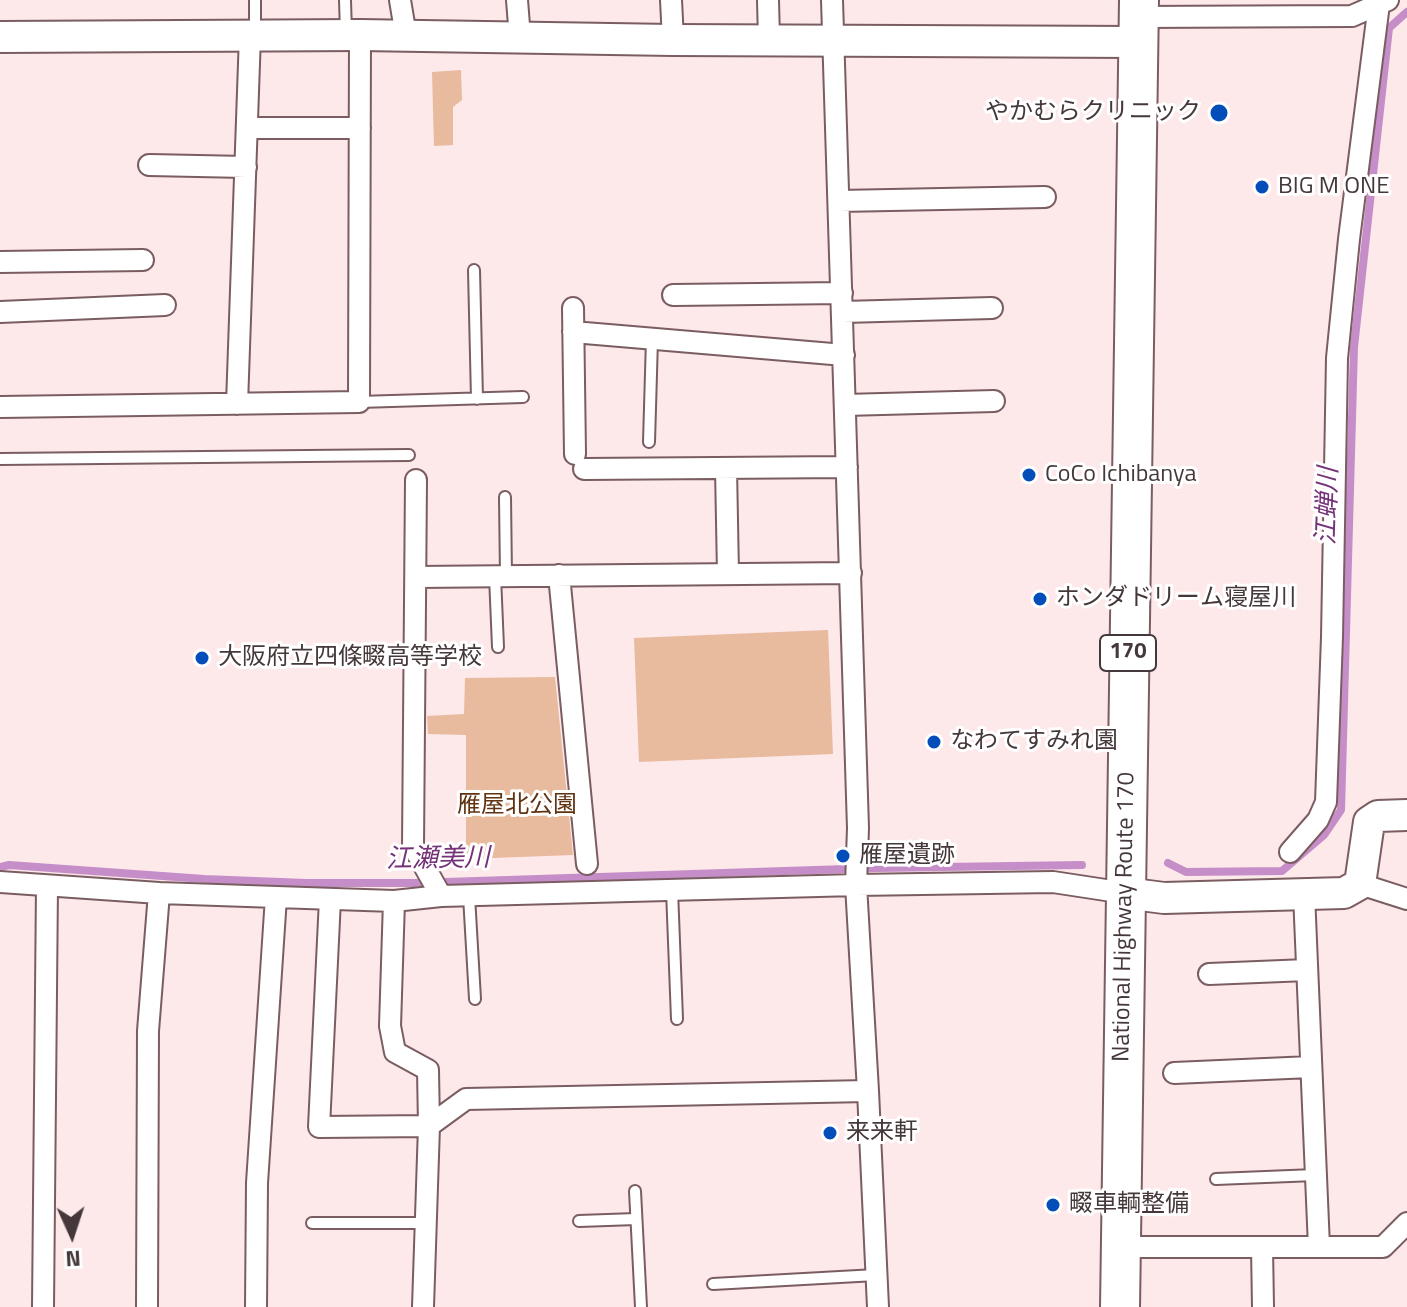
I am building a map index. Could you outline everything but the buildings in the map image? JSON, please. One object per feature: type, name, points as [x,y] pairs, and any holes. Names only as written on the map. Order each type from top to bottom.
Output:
[{"type":"highway","name":"National Highway Route 170","points":[[1120,1307],[1138,20]]},
{"type":"street","points":[[400,0],[406,36]]},
{"type":"street","points":[[517,0],[520,38]]},
{"type":"street","points":[[671,0],[673,40]]},
{"type":"street","points":[[768,0],[769,40]]},
{"type":"street","points":[[832,0],[858,828],[856,885],[878,1307]]},
{"type":"street","points":[[0,37],[353,35],[834,40],[1297,8],[1352,16],[1383,2]]},
{"type":"street","points":[[1290,852],[1318,820],[1326,802],[1337,358],[1349,239],[1383,2]]},
{"type":"street","points":[[237,404],[252,35]]},
{"type":"street","points":[[0,407],[359,402],[360,128],[353,35]]},
{"type":"street","points":[[247,128],[360,128]]},
{"type":"street","points":[[149,165],[246,167]]},
{"type":"street","points":[[839,201],[1045,197]]},
{"type":"street","points":[[0,262],[143,260]]},
{"type":"street","points":[[673,295],[992,308]]},
{"type":"street","points":[[0,312],[165,305]]},
{"type":"street","points":[[573,308],[580,462],[726,468],[847,467]]},
{"type":"street","points":[[573,332],[844,355]]},
{"type":"street","points":[[845,405],[994,401]]},
{"type":"street","points":[[726,468],[728,574]]},
{"type":"street","points":[[416,480],[413,846],[441,896]]},
{"type":"street","points":[[416,577],[851,573]]},
{"type":"street","points":[[559,575],[587,864]]},
{"type":"street","points":[[1360,884],[1369,822],[1378,816],[1407,815]]},
{"type":"street","points":[[0,882],[159,893],[394,901],[441,896],[1053,882],[1164,898],[1344,893],[1360,884],[1407,899]]},
{"type":"street","points":[[43,1307],[47,886]]},
{"type":"street","points":[[147,1307],[148,1031],[159,893]]},
{"type":"street","points":[[1304,894],[1319,1247]]},
{"type":"street","points":[[256,1307],[257,1183],[276,897]]},
{"type":"street","points":[[330,899],[319,1127],[429,1126],[466,1099],[868,1091]]},
{"type":"street","points":[[394,901],[390,1026],[395,1052],[428,1070],[423,1307]]},
{"type":"street","points":[[1209,974],[1307,970]]},
{"type":"street","points":[[1174,1073],[1311,1067]]},
{"type":"street","points":[[1121,1247],[1383,1247],[1403,1230]]},
{"type":"street","points":[[1262,1247],[1263,1307]]},
{"type":"lane","points":[[252,35],[255,0]]},
{"type":"lane","points":[[345,0],[353,35]]},
{"type":"lane","points":[[474,270],[477,399]]},
{"type":"lane","points":[[649,442],[652,339]]},
{"type":"lane","points":[[359,402],[523,397]]},
{"type":"lane","points":[[0,459],[409,455]]},
{"type":"lane","points":[[498,647],[505,497]]},
{"type":"lane","points":[[672,890],[677,1019]]},
{"type":"lane","points":[[469,896],[475,999]]},
{"type":"lane","points":[[1216,1179],[1315,1175]]},
{"type":"lane","points":[[635,1191],[641,1307]]},
{"type":"lane","points":[[579,1221],[636,1219]]},
{"type":"lane","points":[[312,1223],[426,1223]]},
{"type":"lane","points":[[713,1284],[876,1275]]},
{"type":"green space","points":[[461,70],[462,100],[453,107],[453,145],[434,146],[432,72]]},
{"type":"green space","points":[[828,630],[833,754],[639,762],[634,638]]},
{"type":"green space","name":"雁屋北公園","points":[[555,677],[573,855],[466,859],[466,735],[428,734],[427,716],[464,714],[465,678]]},
{"type":"waterway","name":"江蝉川","points":[[1168,863],[1186,872],[1282,871],[1324,835],[1341,810],[1354,347],[1389,28],[1407,12]]},
{"type":"waterway","name":"江瀬美川","points":[[0,867],[9,865],[306,883],[415,883],[877,868],[1082,865]]},
{"type":"place","name":"やかむらクリニック","points":[[1219,113]]},
{"type":"place","name":"BIG M ONE","points":[[1262,187]]},
{"type":"place","name":"CoCo Ichibanya","points":[[1029,475]]},
{"type":"place","name":"ホンダドリーム寝屋川","points":[[1040,599]]},
{"type":"place","name":"大阪府立四條畷高等学校","points":[[202,658]]},
{"type":"place","name":"なわてすみれ園","points":[[934,742]]},
{"type":"place","name":"雁屋遺跡","points":[[843,856]]},
{"type":"place","name":"来来軒","points":[[830,1133]]},
{"type":"place","name":"畷車輌整備","points":[[1053,1205]]}]
